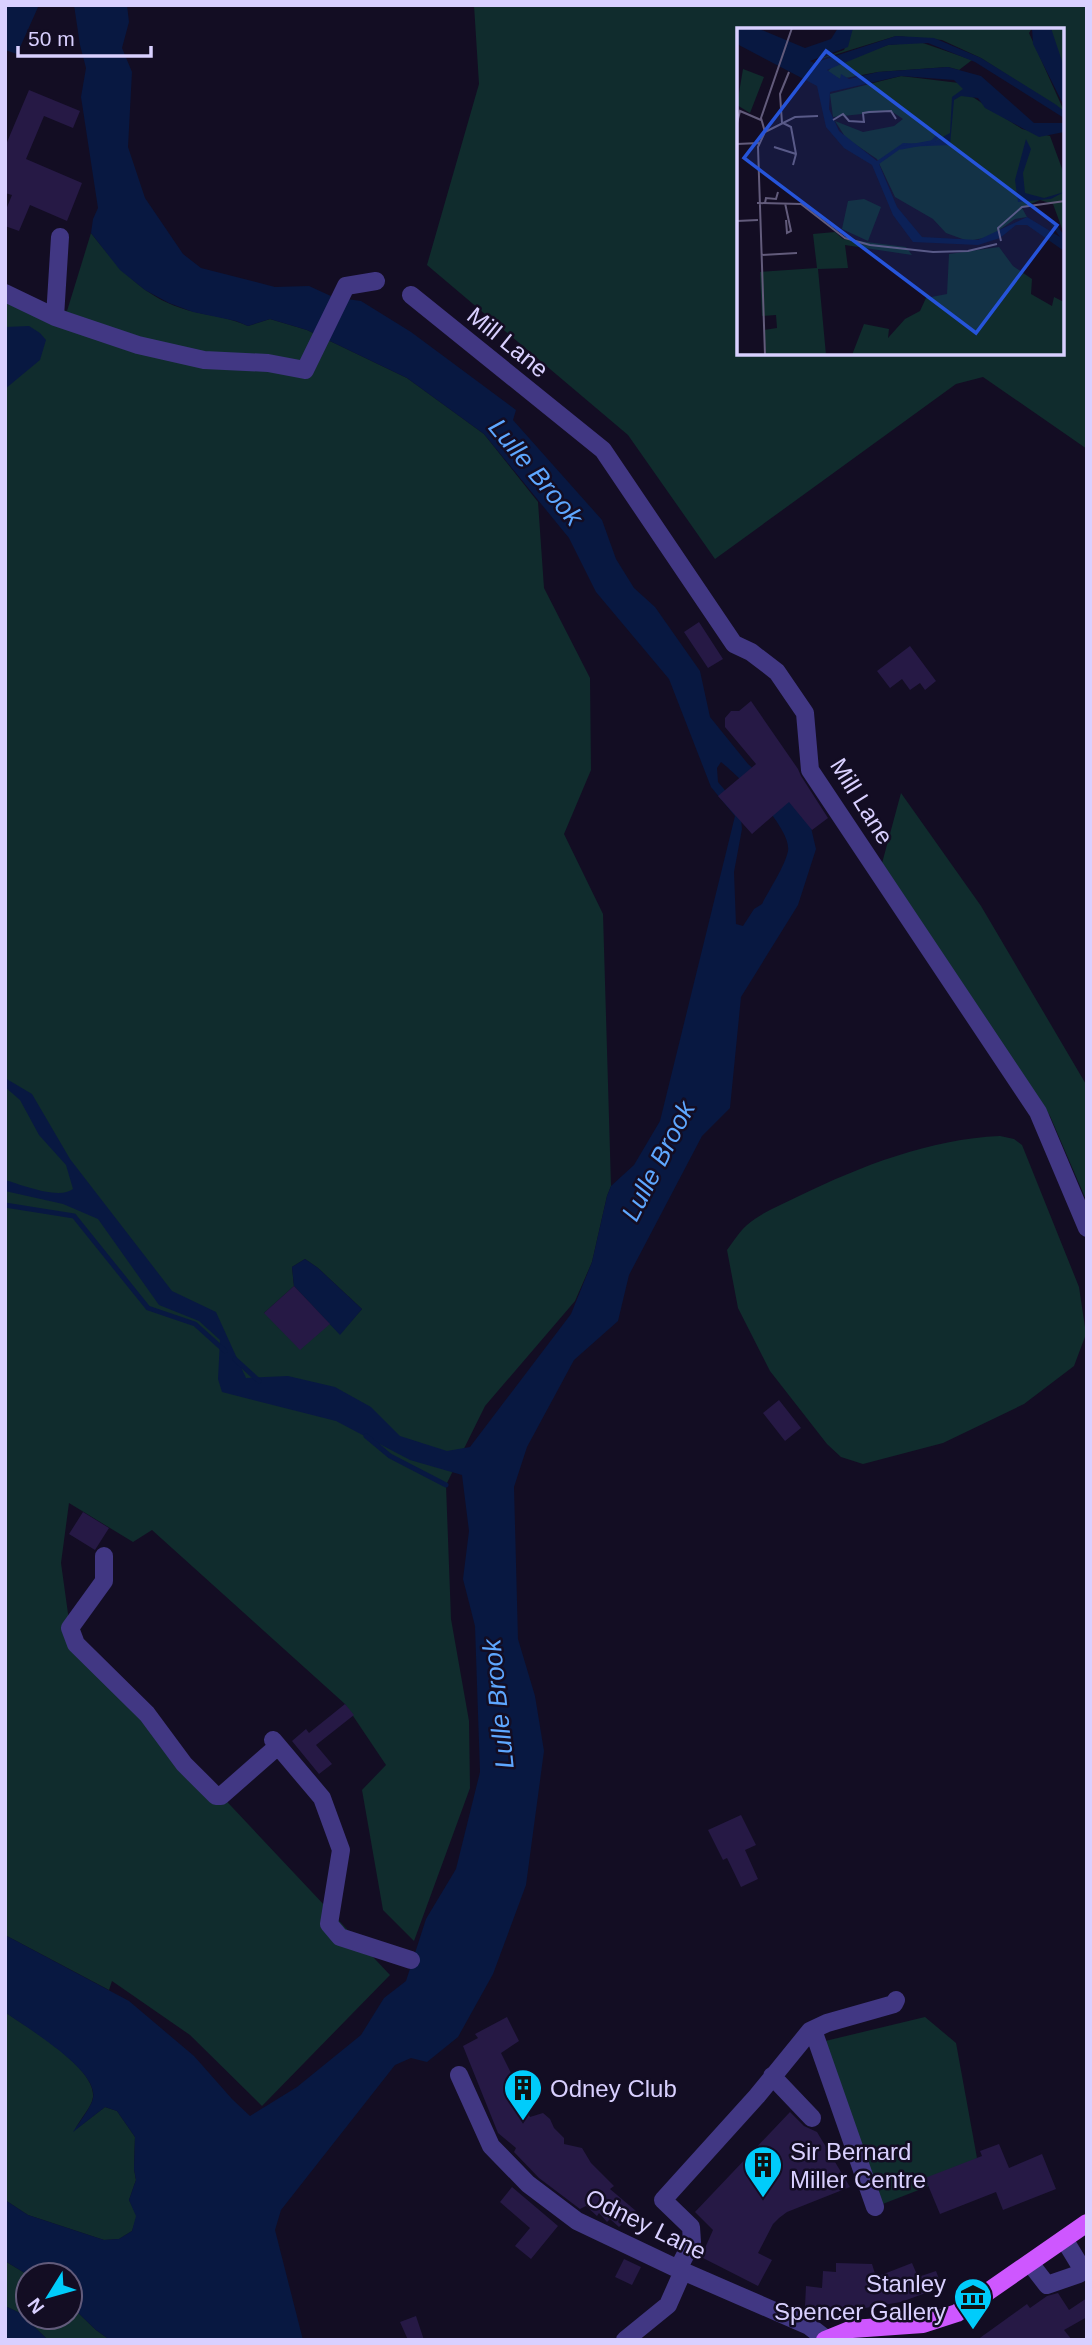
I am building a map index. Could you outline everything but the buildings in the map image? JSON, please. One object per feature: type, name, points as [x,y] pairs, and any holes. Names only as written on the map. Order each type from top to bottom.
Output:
[{"type":"main road","points":[[826,2339],[852,2329],[926,2332],[1087,2223]]},
{"type":"street","points":[[55,317],[60,237]]},
{"type":"street","points":[[5,293],[55,317],[138,345],[204,360],[268,363],[305,370],[346,286],[376,281]]},
{"type":"street","name":"Mill Lane","points":[[411,295],[603,450],[734,644],[751,652],[777,672],[805,713],[810,770],[1038,1112],[1087,1228]]},
{"type":"street","points":[[104,1556],[104,1581],[70,1628],[76,1644],[147,1714],[184,1764],[216,1796],[221,1796],[275,1743],[322,1798],[341,1850],[329,1924],[340,1937],[411,1960]]},
{"type":"street","points":[[625,2340],[667,2305],[692,2242],[691,2227],[663,2200],[757,2095],[804,2037],[813,2030],[894,2004],[896,2000]]},
{"type":"street","points":[[813,2030],[875,2207]]},
{"type":"street","name":"Odney Lane","points":[[459,2075],[491,2146],[528,2184],[577,2221],[680,2270],[809,2326],[826,2339]]},
{"type":"street","points":[[772,2076],[812,2118]]},
{"type":"street","points":[[1030,2263],[1047,2285],[1079,2274],[1081,2267],[1064,2239]]},
{"type":"green space","points":[[474,5],[1087,5],[1087,449],[983,377],[956,384],[715,559],[628,435],[427,265],[479,84]]},
{"type":"green space","points":[[91,233],[124,271],[148,292],[162,300],[248,326],[270,319],[307,330],[407,378],[484,434],[538,502],[544,588],[590,678],[591,770],[564,834],[603,914],[611,1186],[592,1262],[575,1301],[485,1406],[446,1485],[451,1619],[469,1721],[470,1788],[414,1941],[383,1910],[362,1790],[386,1765],[345,1704],[152,1530],[133,1542],[69,1503],[61,1563],[70,1628],[216,1790],[390,1975],[262,2106],[190,2035],[112,1981],[109,1990],[5,1935],[5,297],[67,311]],"holes":[[[305,1259],[362,1309],[340,1334],[330,1324],[264,1313],[294,1286],[292,1267]]]},
{"type":"green space","points":[[901,793],[981,906],[1087,1086],[1087,1202],[1050,1116],[881,867]]},
{"type":"green space","points":[[1000,1136],[1014,1139],[1022,1145],[1079,1287],[1086,1334],[1074,1366],[1024,1404],[943,1443],[863,1464],[841,1457],[827,1444],[770,1371],[738,1308],[727,1250],[744,1228],[759,1216],[847,1174],[922,1148]]},
{"type":"green space","points":[[5,2012],[58,2049],[83,2073],[91,2085],[92,2101],[75,2130],[105,2107],[117,2111],[135,2137],[136,2180],[129,2200],[137,2216],[132,2231],[119,2239],[104,2240],[28,2215],[5,2200]]},
{"type":"green space","points":[[925,2017],[956,2043],[977,2158],[929,2186],[875,2207],[817,2043]]},
{"type":"green space","points":[[5,2261],[14,2266],[14,2310],[5,2306]]},
{"type":"green space","points":[[84,2318],[110,2340],[48,2340],[39,2331],[84,2331]]},
{"type":"water","points":[[5,5],[39,5],[17,54],[5,50]]},
{"type":"water","name":"Lulle Brook","points":[[74,5],[127,5],[129,22],[122,48],[132,72],[128,147],[145,198],[183,254],[201,268],[275,287],[309,286],[333,297],[361,301],[411,332],[516,410],[513,420],[602,520],[616,559],[634,588],[655,607],[700,671],[710,717],[748,764],[809,819],[816,849],[798,905],[741,997],[730,1108],[702,1136],[629,1275],[618,1321],[574,1360],[527,1447],[514,1487],[518,1639],[535,1696],[544,1751],[526,1885],[493,1974],[458,2037],[427,2062],[411,2058],[395,2065],[281,2210],[275,2230],[303,2340],[110,2340],[84,2318],[84,2261],[14,2261],[14,2266],[5,2261],[5,2200],[28,2215],[104,2240],[119,2239],[132,2231],[136,2216],[129,2200],[136,2180],[135,2137],[117,2111],[105,2107],[73,2132],[92,2101],[92,2087],[73,2062],[5,2012],[5,1935],[129,2001],[194,2056],[250,2116],[297,2087],[361,2035],[384,1998],[406,1981],[426,1919],[456,1869],[480,1772],[475,1626],[463,1579],[469,1531],[462,1475],[410,1460],[336,1421],[222,1392],[218,1379],[220,1340],[199,1321],[159,1305],[98,1219],[63,1204],[5,1191],[5,1180],[50,1192],[67,1192],[73,1189],[66,1165],[39,1135],[20,1100],[5,1087],[5,1078],[32,1094],[70,1159],[172,1291],[216,1312],[246,1378],[288,1376],[335,1387],[371,1407],[400,1436],[447,1451],[470,1447],[571,1314],[592,1262],[611,1186],[634,1165],[660,1121],[735,816],[711,787],[669,679],[596,592],[569,538],[484,434],[407,378],[307,330],[270,319],[248,326],[193,312],[145,290],[120,270],[91,233],[98,208],[81,97],[86,68]],"holes":[[[721,762],[751,791],[782,830],[788,851],[762,904],[754,909],[743,926],[736,924],[734,872],[742,829],[740,808],[718,782],[717,768]]]},
{"type":"water","points":[[29,326],[46,340],[40,360],[5,389],[5,327]]},
{"type":"water","points":[[305,1259],[362,1309],[340,1335],[294,1286],[292,1267]]},
{"type":"water","points":[[5,2306],[14,2310],[14,2331],[39,2331],[48,2340],[5,2340]]},
{"type":"waterway","points":[[5,1205],[74,1216],[148,1308],[195,1324],[225,1351]]},
{"type":"waterway","points":[[235,1359],[259,1381]]},
{"type":"waterway","points":[[366,1436],[390,1456],[446,1485]]},
{"type":"place","name":"Odney Club","points":[[523,2122]]},
{"type":"place","name":"Sir Bernard Miller Centre","points":[[763,2199]]},
{"type":"place","name":"Stanley Spencer Gallery","points":[[973,2331]]}]
